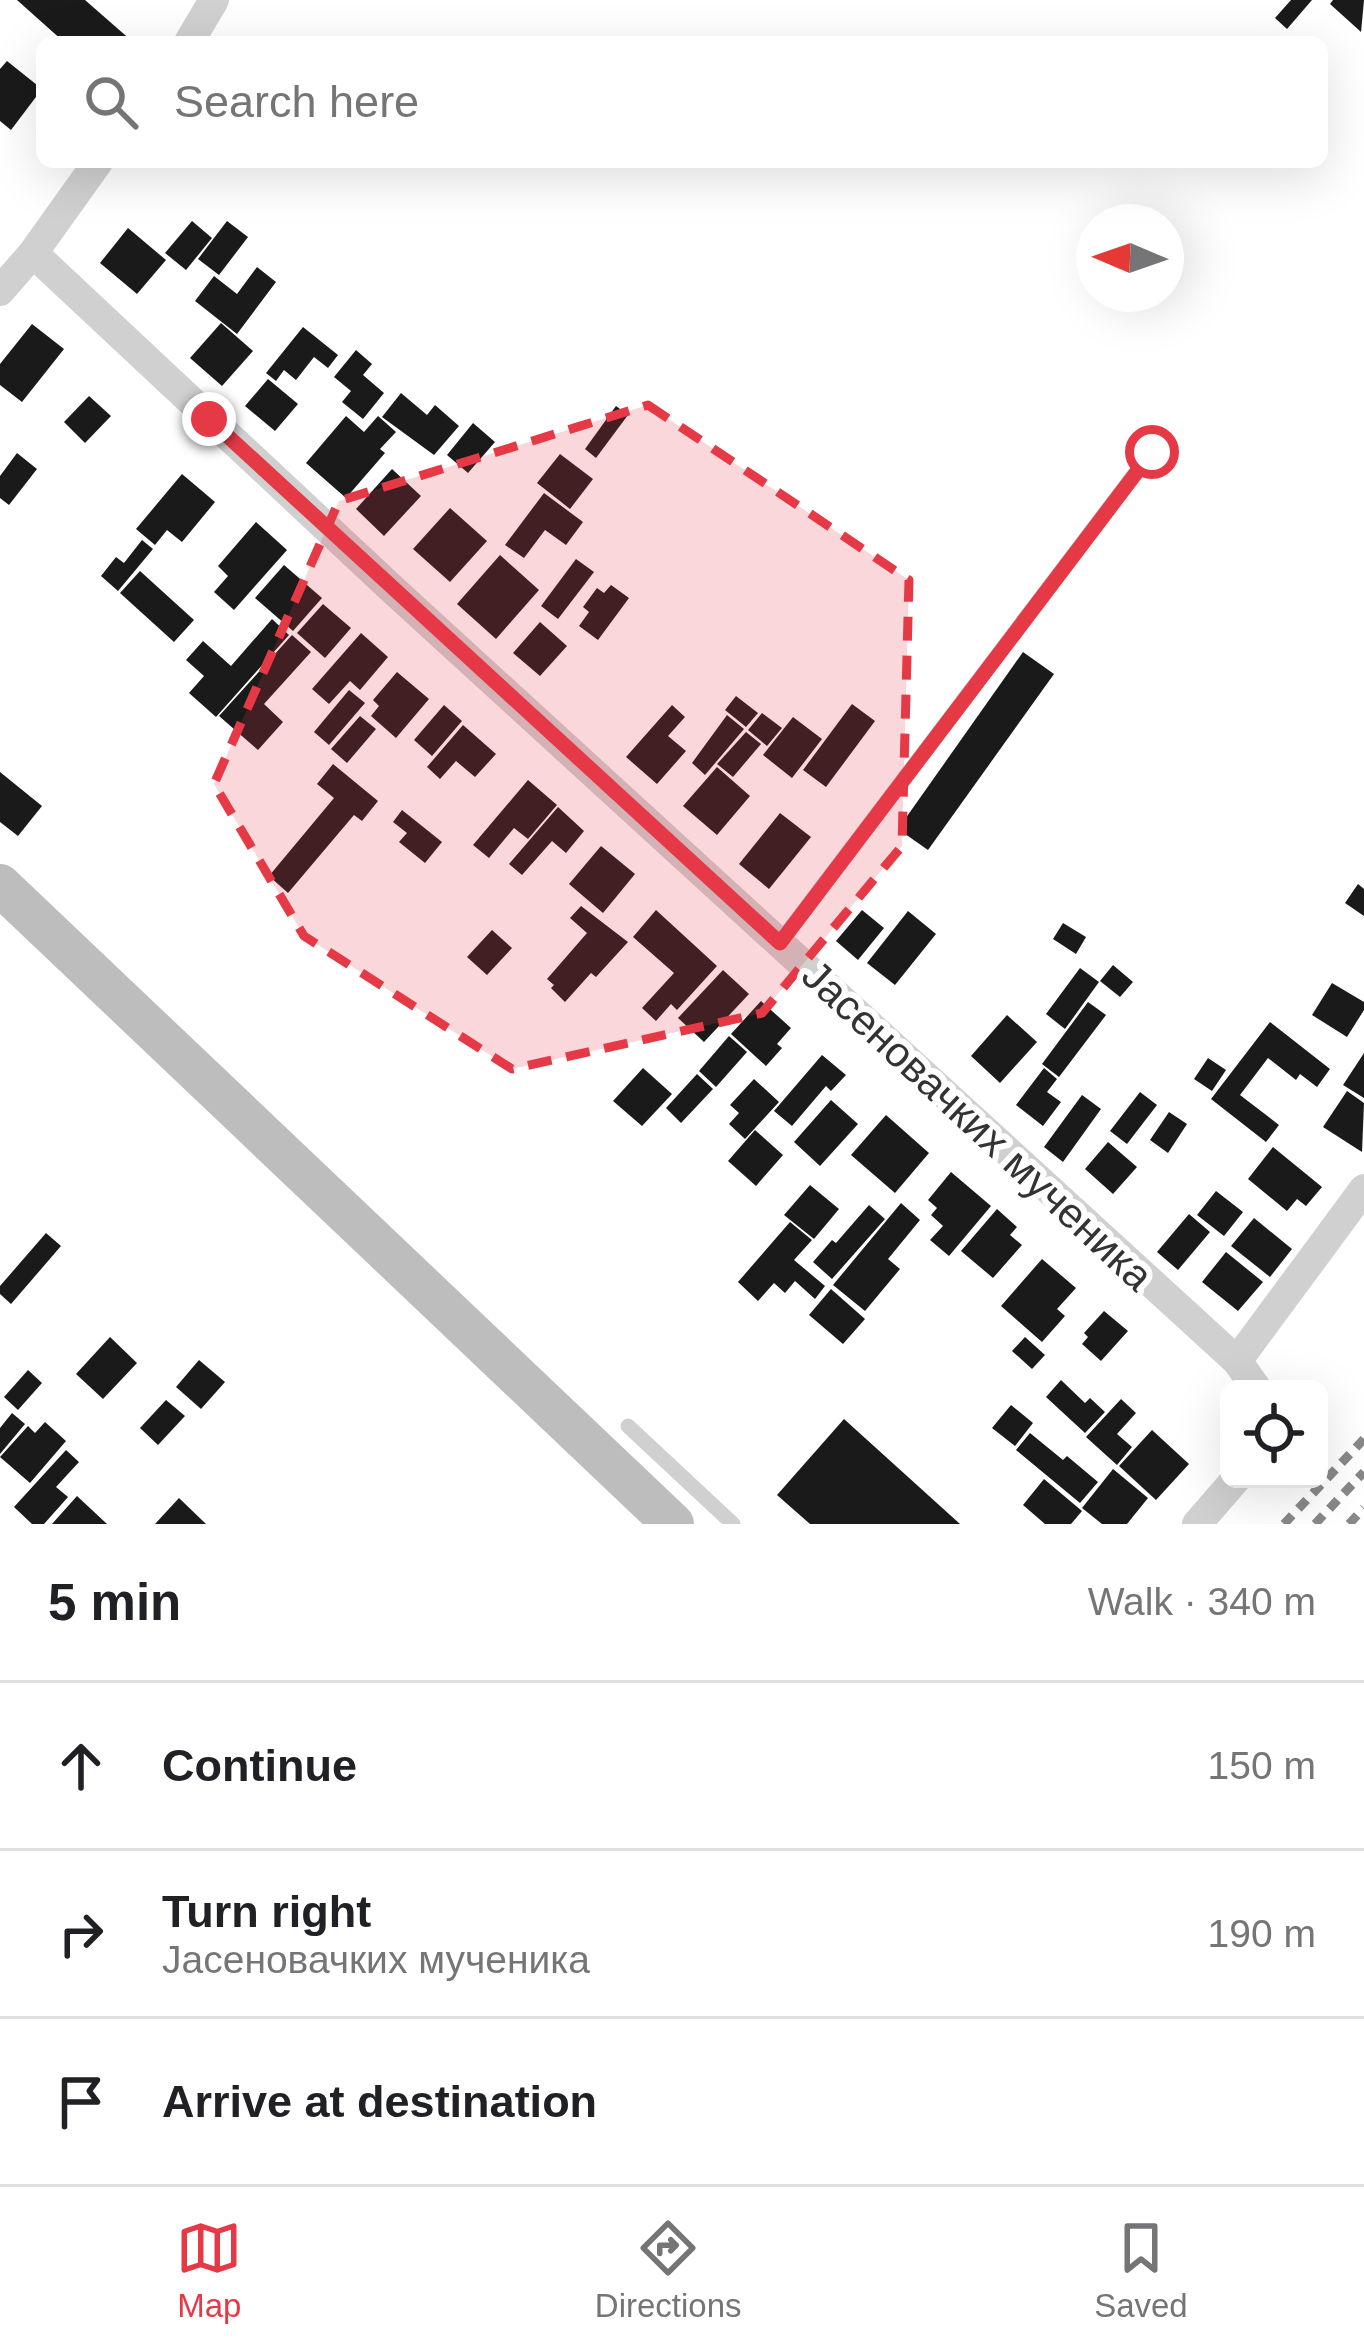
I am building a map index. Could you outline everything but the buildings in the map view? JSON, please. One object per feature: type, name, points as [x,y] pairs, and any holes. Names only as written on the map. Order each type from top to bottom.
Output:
[{"type":"main road","points":[[0,886],[673,1524]]},
{"type":"street","points":[[193,36],[214,0]]},
{"type":"street","points":[[0,291],[94,168]]},
{"type":"street","name":"Јасеновачких мученика","points":[[33,253],[391,589],[1237,1360],[1251,1380]]},
{"type":"street","points":[[1237,1360],[1364,1189]]},
{"type":"street","points":[[1197,1524],[1228,1488]]},
{"type":"lane","points":[[780,943],[1152,452]]},
{"type":"lane","points":[[628,1426],[733,1524]]},
{"type":"highlighted area","points":[[648,405],[909,580],[902,846],[762,1013],[512,1069],[304,936],[214,784],[339,501]]},
{"type":"railway","points":[[1284,1524],[1364,1439]]},
{"type":"railway","points":[[1315,1524],[1364,1472]]},
{"type":"railway","points":[[1349,1524],[1364,1508]]},
{"type":"route","points":[[209,419],[780,943],[1152,452]]}]
